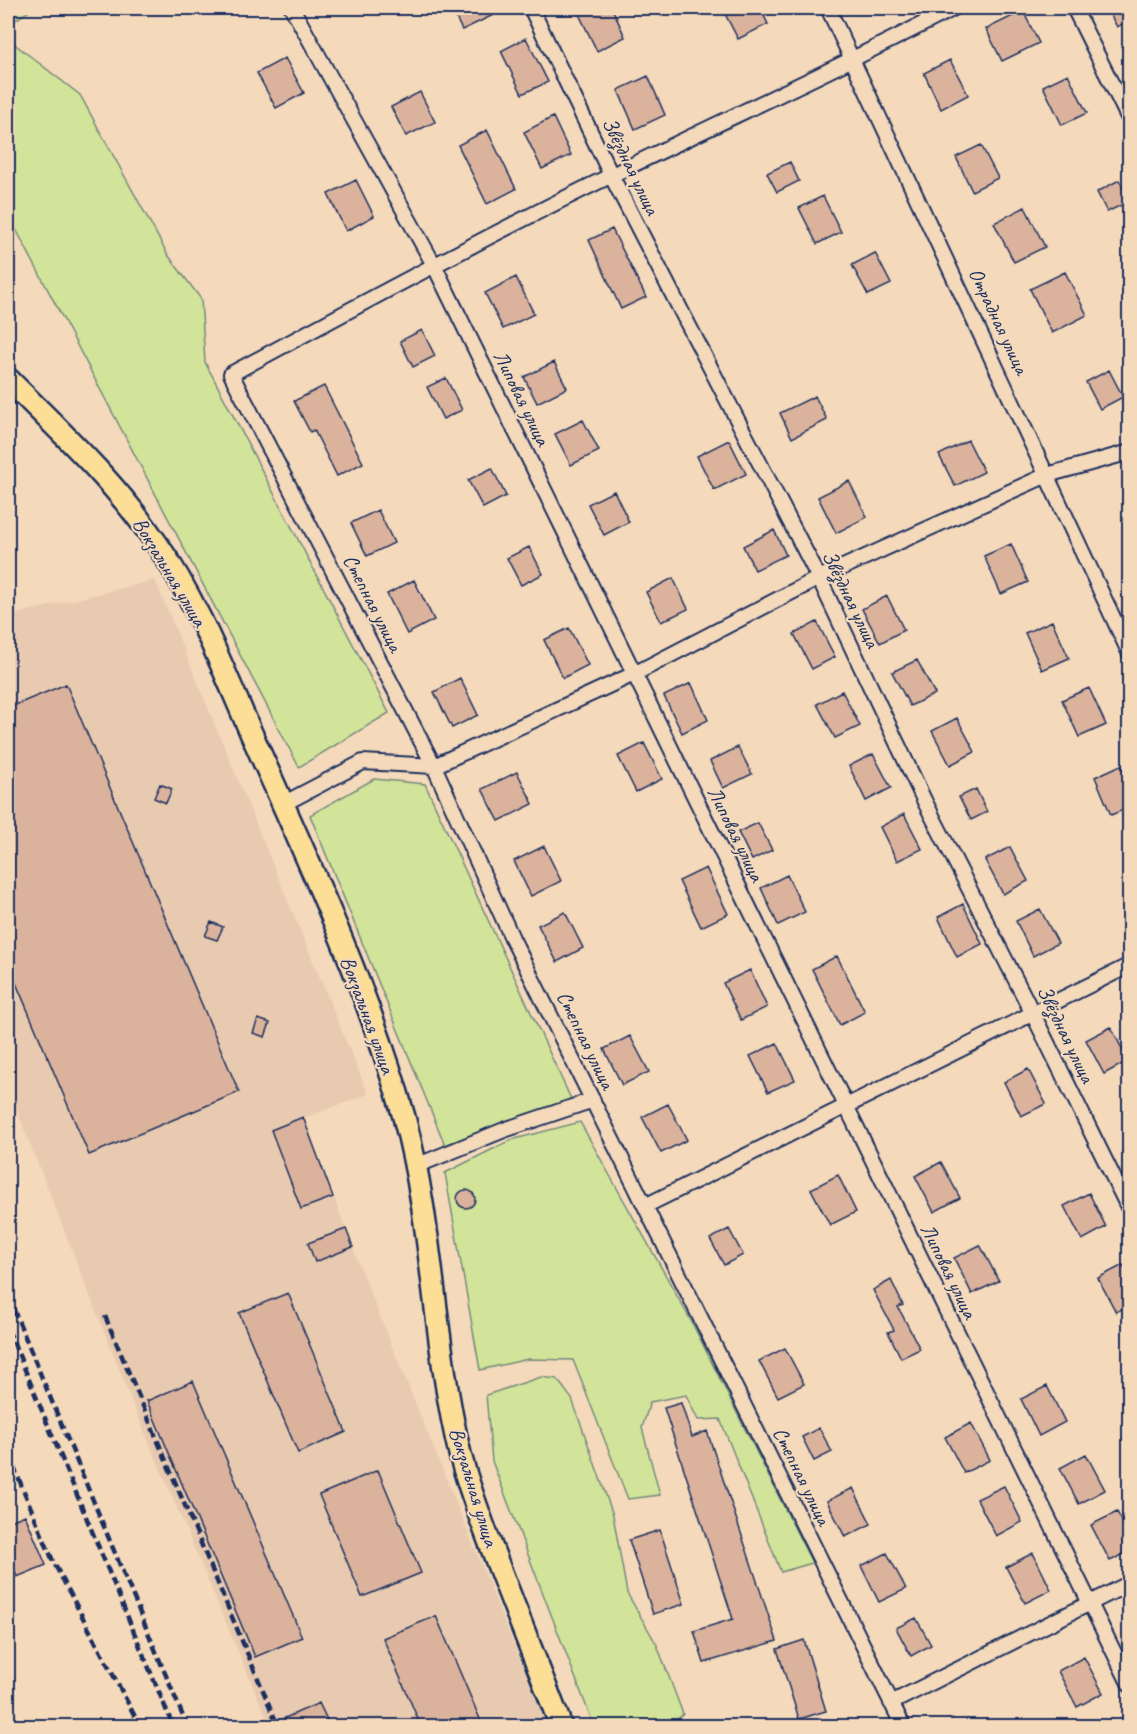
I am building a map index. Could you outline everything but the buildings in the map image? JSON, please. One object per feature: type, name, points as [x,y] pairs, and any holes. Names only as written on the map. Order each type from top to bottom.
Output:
[{"type":"main road","name":"Вокзальная улица","points":[[8,379],[75,445],[134,512],[160,547],[188,594],[283,804],[352,969],[386,1060],[416,1166],[433,1270],[448,1393],[460,1454],[476,1506],[561,1726]]},
{"type":"street","name":"Липовая улица","points":[[292,8],[434,265],[1130,1685]]},
{"type":"street","name":"Звёздная улица","points":[[531,8],[611,175],[819,578],[925,802],[1130,1211]]},
{"type":"street","name":"Отрадная улица","points":[[828,8],[855,60],[1130,654]]},
{"type":"street","points":[[434,265],[611,175],[855,60],[954,8]]},
{"type":"street","points":[[1074,8],[1130,121]]},
{"type":"street","name":"Степная улица","points":[[434,265],[231,374],[434,766],[512,938],[903,1726]]},
{"type":"street","points":[[283,804],[363,762],[434,766],[634,674],[819,578],[1047,475],[1130,452]]},
{"type":"street","points":[[645,1206],[1130,965]]},
{"type":"street","points":[[416,1166],[504,1130],[593,1100]]},
{"type":"street","points":[[891,1703],[1088,1602],[1130,1584]]},
{"type":"shaded area","points":[[155,580],[368,1094],[304,1118],[363,1275],[547,1726],[270,1726],[134,1407],[8,1088],[8,616]]},
{"type":"green space","points":[[8,8],[28,8],[29,11],[8,25]]},
{"type":"green space","points":[[8,39],[80,95],[168,255],[201,299],[205,362],[389,713],[299,767],[8,214]]},
{"type":"green space","points":[[374,779],[425,784],[571,1099],[445,1145],[310,815]]},
{"type":"green space","points":[[580,1122],[690,1319],[812,1563],[781,1572],[720,1419],[698,1420],[686,1395],[650,1402],[642,1428],[660,1495],[628,1499],[573,1360],[528,1359],[480,1370],[445,1173],[511,1140]]},
{"type":"green space","points":[[541,1377],[557,1379],[572,1399],[613,1515],[627,1593],[657,1645],[683,1714],[671,1726],[594,1726],[492,1461],[486,1395]]},
{"type":"green space","points":[[8,1695],[19,1725],[8,1726]]},
{"type":"railway","points":[[8,1296],[187,1726]]},
{"type":"railway","points":[[105,1316],[278,1726]]},
{"type":"railway","points":[[8,1329],[173,1726]]},
{"type":"railway","points":[[8,1453],[53,1561],[140,1726]]}]
